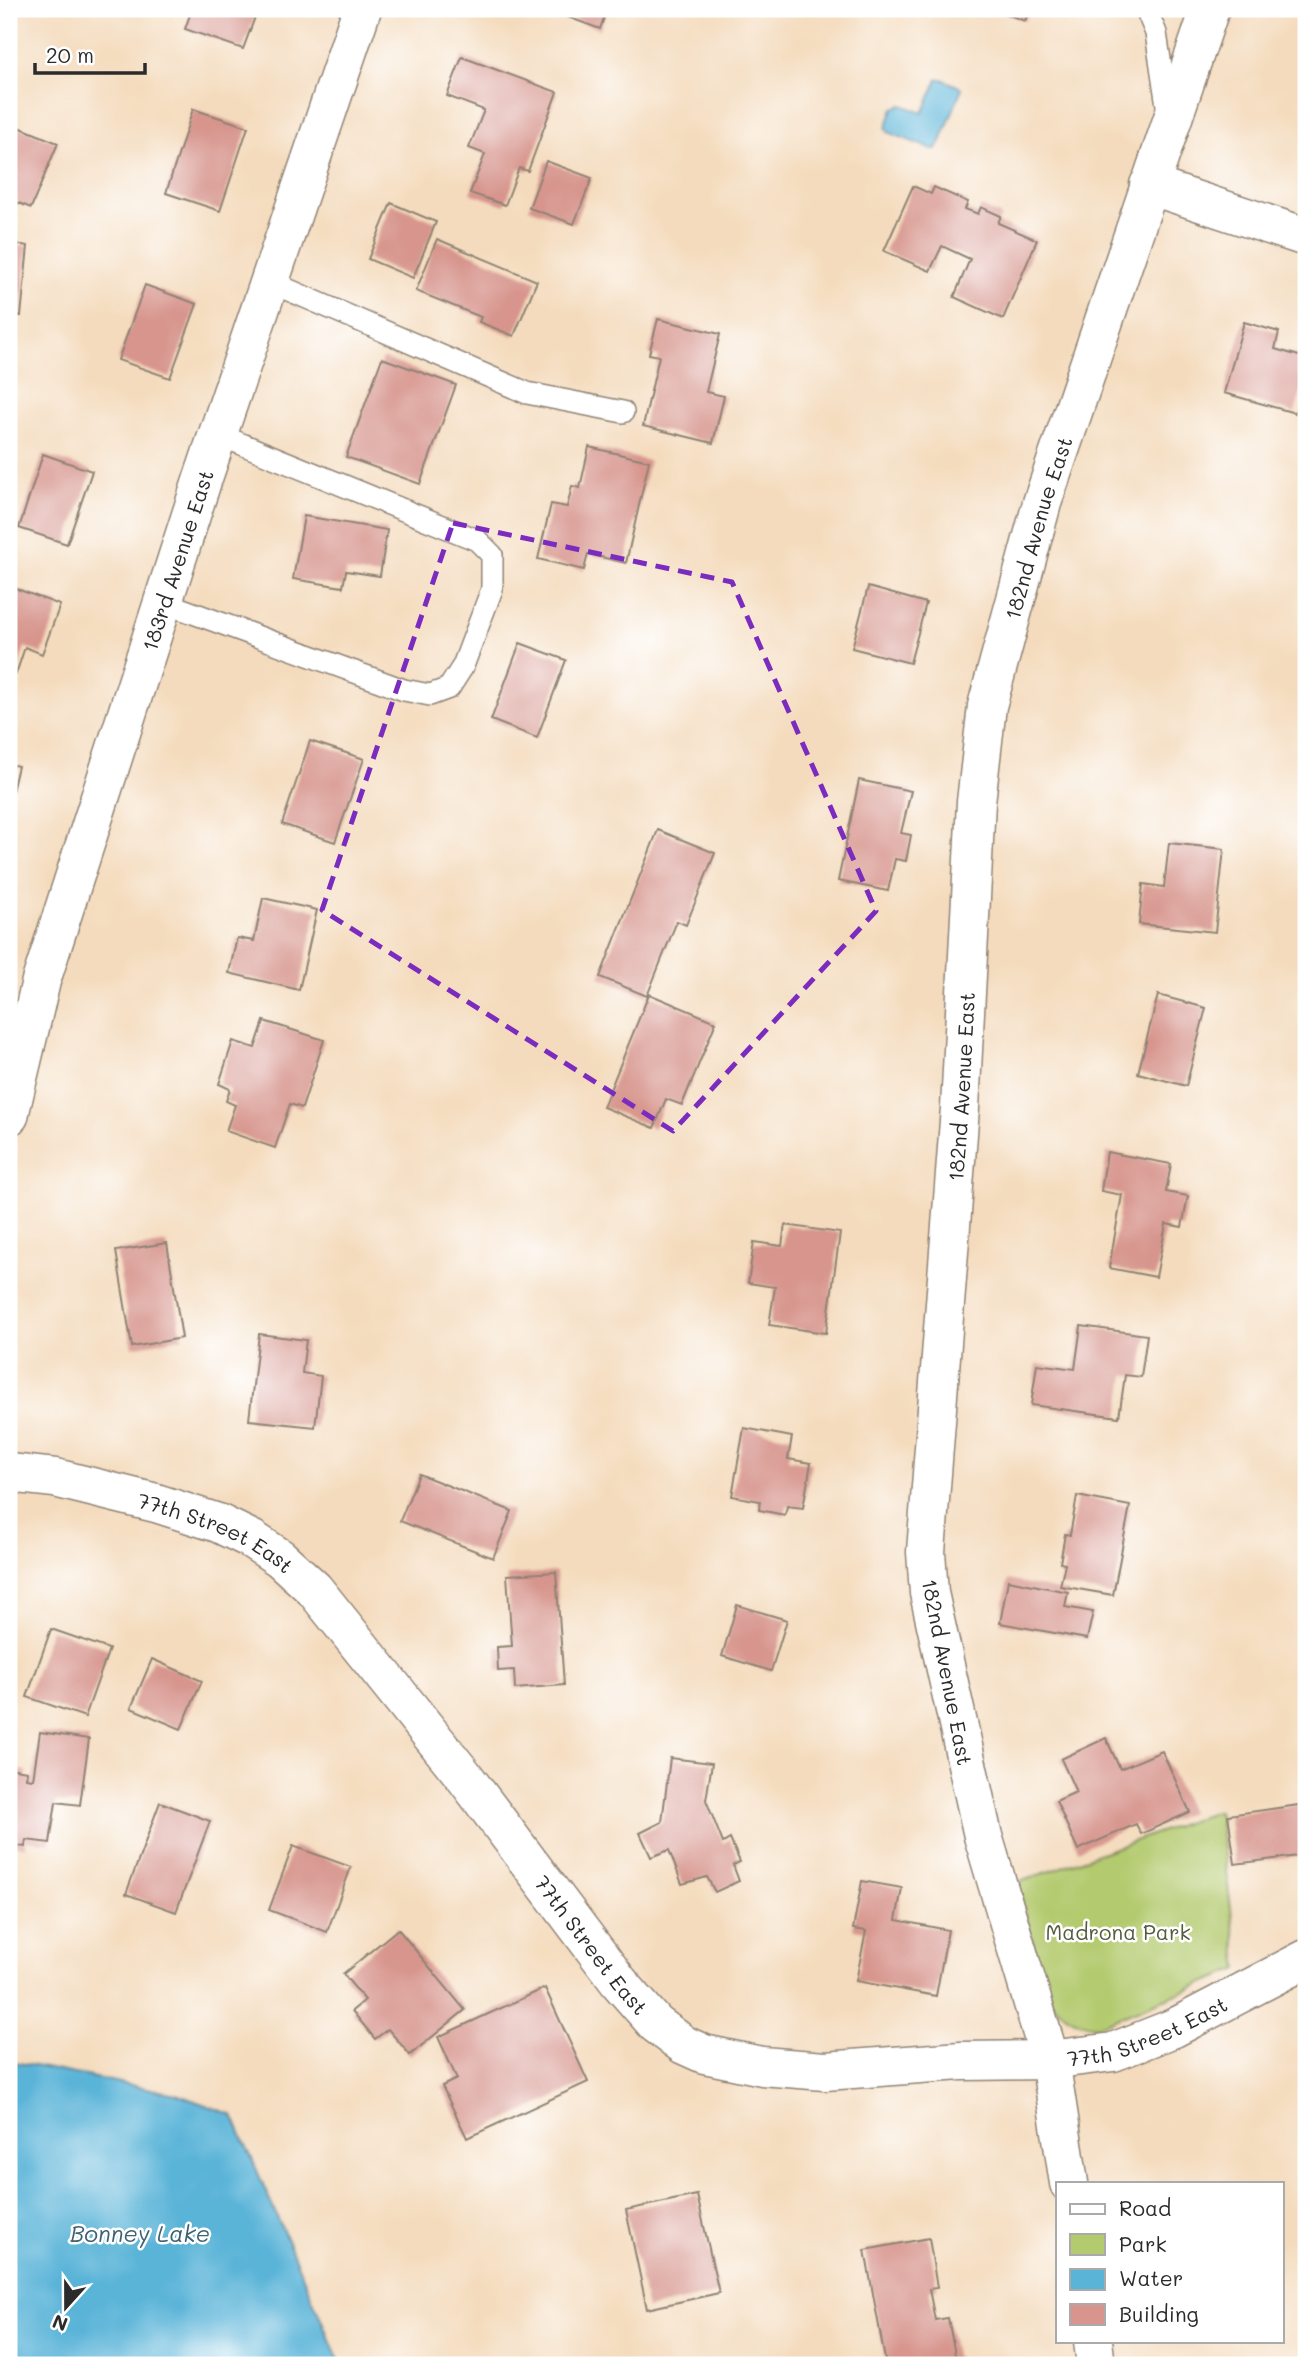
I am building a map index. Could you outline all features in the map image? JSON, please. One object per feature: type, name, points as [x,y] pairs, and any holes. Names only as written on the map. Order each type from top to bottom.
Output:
[{"type":"street","name":"183rd Avenue East","points":[[9,1116],[41,981],[217,434],[362,9]]},
{"type":"street","name":"182nd Avenue East","points":[[1069,2182],[1050,2060],[983,1836],[929,1593],[926,1552],[960,1108],[976,802],[987,706],[1042,503],[1210,9]]},
{"type":"street","points":[[1149,185],[1306,237]]},
{"type":"street","name":"77th Street East","points":[[9,1473],[55,1478],[169,1507],[218,1523],[251,1539],[280,1559],[314,1589],[439,1745],[620,1982],[656,2024],[684,2045],[704,2054],[732,2062],[825,2071],[961,2061],[1050,2060],[1113,2052],[1174,2028],[1306,1959]]},
{"type":"street","points":[[1093,2342],[1096,2365]]},
{"type":"lane","points":[[1146,9],[1156,33],[1170,124]]},
{"type":"lane","points":[[268,281],[527,393],[623,412]]},
{"type":"lane","points":[[163,603],[404,690],[430,695],[449,688],[463,666],[492,589],[492,555],[477,540],[217,434]]},
{"type":"highlighted area","points":[[453,523],[732,582],[876,911],[673,1131],[322,910]]},
{"type":"green space","name":"Madrona Park","points":[[1218,1811],[1239,1969],[1097,2026],[1081,2023],[1063,2012],[1047,1995],[1017,1883]]},
{"type":"water","points":[[938,79],[962,88],[936,149],[888,132],[886,128],[893,108],[902,105],[923,113]]},
{"type":"water","name":"Bonney Lake","points":[[9,2061],[176,2094],[233,2115],[341,2365],[9,2365]]},
{"type":"building","points":[[192,9],[258,9],[243,49],[185,29]]},
{"type":"building","points":[[546,9],[607,9],[600,29]]},
{"type":"building","points":[[993,9],[1030,9],[1025,21]]},
{"type":"building","points":[[462,57],[557,92],[528,171],[519,168],[505,205],[470,193],[485,154],[469,148],[484,110],[447,96]]},
{"type":"building","points":[[193,109],[248,127],[220,211],[166,193]]},
{"type":"building","points":[[9,123],[58,143],[31,208],[9,199]]},
{"type":"building","points":[[546,161],[592,178],[574,224],[529,208]]},
{"type":"building","points":[[913,186],[931,194],[934,187],[968,202],[965,209],[978,214],[981,207],[1001,216],[998,223],[1037,240],[1003,319],[954,297],[970,259],[942,246],[930,271],[884,251]]},
{"type":"building","points":[[391,203],[436,222],[413,278],[368,259]]},
{"type":"building","points":[[437,239],[537,281],[514,336],[479,322],[481,317],[416,291]]},
{"type":"building","points":[[9,243],[28,246],[21,316],[9,314]]},
{"type":"building","points":[[145,285],[197,304],[170,378],[118,360]]},
{"type":"building","points":[[658,319],[720,334],[706,392],[724,396],[713,443],[643,426],[659,356],[649,354]]},
{"type":"building","points":[[1244,322],[1279,332],[1275,349],[1306,358],[1306,375],[1295,413],[1224,393]]},
{"type":"building","points":[[382,358],[456,385],[420,484],[346,457]]},
{"type":"building","points":[[589,447],[649,461],[626,563],[588,554],[584,570],[538,559],[551,504],[567,507],[572,486],[580,488]]},
{"type":"building","points":[[43,454],[92,471],[67,544],[19,528]]},
{"type":"building","points":[[304,516],[387,530],[380,576],[346,571],[343,587],[293,579]]},
{"type":"building","points":[[9,586],[60,605],[42,654],[25,647],[16,674],[9,671]]},
{"type":"building","points":[[868,587],[926,603],[910,663],[852,648]]},
{"type":"building","points":[[520,643],[566,660],[537,738],[491,720]]},
{"type":"building","points":[[310,741],[364,759],[335,842],[282,824]]},
{"type":"building","points":[[9,764],[18,766],[10,800],[9,800]]},
{"type":"building","points":[[859,780],[911,791],[901,833],[911,835],[906,861],[895,859],[888,891],[838,881]]},
{"type":"building","points":[[658,830],[715,853],[686,925],[677,921],[647,996],[600,977]]},
{"type":"building","points":[[1169,843],[1224,849],[1215,932],[1139,924],[1143,884],[1164,887]]},
{"type":"building","points":[[263,898],[317,910],[299,990],[229,973],[237,938],[254,941]]},
{"type":"building","points":[[649,994],[716,1022],[682,1105],[666,1099],[654,1128],[603,1107]]},
{"type":"building","points":[[1158,995],[1206,1008],[1186,1086],[1138,1073]]},
{"type":"building","points":[[264,1021],[324,1040],[302,1108],[290,1104],[275,1148],[226,1131],[235,1105],[226,1101],[230,1089],[219,1084],[233,1041],[255,1048]]},
{"type":"building","points":[[1107,1152],[1171,1164],[1166,1192],[1188,1196],[1182,1227],[1166,1224],[1156,1277],[1109,1268],[1122,1195],[1101,1191]]},
{"type":"building","points":[[785,1225],[840,1233],[826,1333],[769,1325],[775,1287],[748,1283],[754,1242],[782,1246]]},
{"type":"building","points":[[167,1243],[182,1338],[132,1347],[116,1251]]},
{"type":"building","points":[[1081,1326],[1147,1335],[1141,1377],[1125,1375],[1119,1417],[1031,1405],[1037,1364],[1075,1369]]},
{"type":"building","points":[[259,1334],[306,1340],[302,1373],[321,1376],[315,1427],[249,1420]]},
{"type":"building","points":[[744,1428],[792,1437],[788,1459],[811,1463],[803,1508],[787,1506],[785,1515],[759,1510],[760,1501],[732,1496]]},
{"type":"building","points":[[419,1474],[512,1511],[493,1558],[400,1521]]},
{"type":"building","points":[[1077,1496],[1130,1506],[1113,1595],[1060,1586],[1065,1564],[1060,1563],[1065,1534],[1070,1535]]},
{"type":"building","points":[[556,1572],[564,1685],[515,1689],[514,1670],[498,1671],[497,1647],[512,1646],[507,1575]]},
{"type":"building","points":[[1008,1580],[1068,1592],[1065,1607],[1093,1612],[1087,1639],[1000,1623]]},
{"type":"building","points":[[737,1605],[787,1620],[771,1671],[722,1656]]},
{"type":"building","points":[[51,1629],[109,1649],[85,1717],[27,1697]]},
{"type":"building","points":[[152,1659],[202,1681],[181,1729],[131,1708]]},
{"type":"building","points":[[40,1732],[89,1739],[80,1805],[56,1802],[50,1843],[26,1840],[25,1847],[9,1845],[9,1768],[27,1771],[26,1778],[33,1779]]},
{"type":"building","points":[[1106,1738],[1120,1769],[1162,1751],[1190,1812],[1141,1834],[1136,1824],[1078,1850],[1056,1801],[1076,1792],[1061,1759]]},
{"type":"building","points":[[670,1758],[712,1763],[706,1800],[723,1843],[730,1839],[740,1862],[733,1865],[739,1881],[715,1892],[707,1877],[682,1884],[669,1850],[651,1857],[640,1833],[662,1822]]},
{"type":"building","points":[[160,1802],[210,1821],[176,1912],[126,1894]]},
{"type":"building","points":[[1306,1804],[1306,1855],[1235,1864],[1228,1815]]},
{"type":"building","points":[[293,1846],[351,1867],[327,1932],[269,1910]]},
{"type":"building","points":[[862,1881],[902,1888],[896,1920],[948,1930],[936,1996],[856,1981],[866,1931],[853,1929]]},
{"type":"building","points":[[398,1929],[465,2010],[410,2055],[388,2029],[375,2039],[352,2011],[365,2000],[343,1974]]},
{"type":"building","points":[[545,1988],[588,2082],[467,2138],[442,2086],[457,2079],[438,2037]]},
{"type":"building","points":[[697,2195],[719,2293],[647,2309],[626,2210]]},
{"type":"building","points":[[929,2238],[937,2288],[929,2289],[935,2320],[948,2318],[957,2365],[886,2365],[865,2250]]}]
